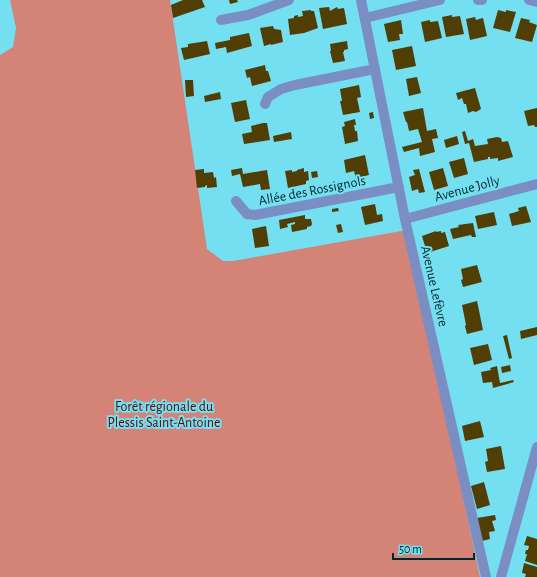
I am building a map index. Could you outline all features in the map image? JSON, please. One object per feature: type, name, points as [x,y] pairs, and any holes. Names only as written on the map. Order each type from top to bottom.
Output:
[{"type":"street","points":[[221,20],[248,15],[289,0]]},
{"type":"street","name":"Avenue Lefèvre","points":[[361,0],[398,187],[486,577]]},
{"type":"street","points":[[365,18],[440,0]]},
{"type":"street","points":[[530,0],[537,2]]},
{"type":"street","points":[[265,104],[268,97],[281,89],[375,69]]},
{"type":"street","name":"Avenue Jolly","points":[[405,219],[537,184]]},
{"type":"street","name":"Allée des Rossignols","points":[[236,201],[247,214],[254,215],[398,187]]},
{"type":"street","points":[[501,577],[537,448]]},
{"type":"green space","name":"Forêt régionale du Plessis Saint-Antoine","points":[[10,0],[170,0],[207,249],[223,261],[233,261],[407,230],[480,577],[0,577],[0,55],[13,47],[16,28]]},
{"type":"building","points":[[183,0],[202,0],[205,7],[173,18],[171,5]]},
{"type":"building","points":[[229,0],[237,0],[238,2],[230,4]]},
{"type":"building","points":[[329,7],[330,11],[337,7],[338,9],[344,8],[347,24],[323,29],[319,8]]},
{"type":"building","points":[[498,10],[516,12],[510,32],[493,28]]},
{"type":"building","points":[[302,11],[314,11],[318,28],[304,33],[290,35],[288,19],[294,18],[294,16],[298,15],[298,17],[303,16]]},
{"type":"building","points":[[452,15],[452,17],[460,16],[464,34],[446,37],[442,17]]},
{"type":"building","points":[[475,17],[476,20],[483,18],[487,36],[470,40],[466,19]]},
{"type":"building","points":[[521,18],[530,20],[529,22],[537,25],[532,42],[515,38]]},
{"type":"building","points":[[401,20],[403,34],[399,34],[400,40],[388,42],[384,24]]},
{"type":"building","points":[[430,20],[430,22],[438,21],[442,38],[425,42],[421,22]]},
{"type":"building","points":[[273,26],[274,29],[281,30],[283,42],[264,46],[260,28]]},
{"type":"building","points":[[249,33],[252,46],[227,53],[226,47],[216,49],[215,43],[230,40],[230,37]]},
{"type":"building","points":[[207,41],[210,54],[184,60],[181,48],[188,47],[188,44]]},
{"type":"building","points":[[347,41],[348,49],[344,50],[343,52],[345,61],[333,63],[330,44]]},
{"type":"building","points":[[412,46],[416,66],[396,70],[392,50]]},
{"type":"building","points":[[265,65],[271,81],[252,86],[250,77],[247,78],[245,70]]},
{"type":"building","points":[[417,77],[421,93],[409,96],[406,79]]},
{"type":"building","points":[[185,80],[193,80],[194,96],[186,97]]},
{"type":"building","points":[[359,85],[361,97],[357,98],[360,112],[343,115],[340,101],[342,101],[340,89]]},
{"type":"building","points":[[475,88],[481,109],[476,112],[473,111],[468,113],[466,104],[464,104],[462,98],[458,100],[456,93]]},
{"type":"building","points":[[220,92],[221,99],[205,102],[204,96]]},
{"type":"building","points":[[246,100],[250,119],[235,122],[231,103]]},
{"type":"building","points":[[423,108],[427,131],[436,129],[438,138],[432,139],[435,152],[420,156],[419,148],[404,152],[402,147],[422,142],[418,129],[409,131],[403,112]]},
{"type":"building","points":[[537,108],[537,127],[534,125],[528,126],[524,111]]},
{"type":"building","points":[[373,112],[374,118],[370,119],[369,113]]},
{"type":"building","points":[[355,119],[356,125],[354,125],[355,131],[357,131],[358,141],[345,144],[342,127],[345,126],[344,122]]},
{"type":"building","points":[[267,123],[270,140],[244,144],[242,134],[252,132],[251,126]]},
{"type":"building","points":[[465,131],[468,141],[473,139],[475,146],[488,144],[487,139],[497,137],[501,138],[502,142],[508,141],[513,157],[498,161],[498,158],[490,159],[490,157],[488,157],[488,159],[474,162],[469,143],[465,144],[462,132]]},
{"type":"building","points":[[291,132],[292,139],[274,142],[273,136]]},
{"type":"building","points":[[457,136],[459,144],[446,148],[444,140]]},
{"type":"building","points":[[365,155],[369,175],[356,178],[354,171],[346,173],[344,160]]},
{"type":"building","points":[[464,158],[468,174],[454,178],[449,162]]},
{"type":"building","points":[[242,168],[243,174],[267,170],[270,189],[261,190],[260,184],[243,187],[240,174],[232,176],[231,170]]},
{"type":"building","points":[[304,168],[304,172],[308,171],[309,180],[306,181],[306,184],[288,188],[285,171],[292,170],[292,172]]},
{"type":"building","points":[[443,168],[448,186],[434,190],[429,172]]},
{"type":"building","points":[[204,169],[204,173],[213,172],[214,178],[216,177],[217,187],[207,188],[207,185],[205,187],[197,188],[195,170]]},
{"type":"building","points":[[419,169],[425,192],[419,193],[418,189],[412,191],[409,177],[415,175],[413,170]]},
{"type":"building","points":[[317,171],[318,177],[312,178],[311,172]]},
{"type":"building","points":[[375,204],[377,215],[382,214],[383,221],[365,225],[361,207]]},
{"type":"building","points":[[526,206],[531,222],[512,226],[509,214],[519,211],[518,208]]},
{"type":"building","points":[[338,208],[339,211],[332,212],[332,209]]},
{"type":"building","points":[[494,212],[497,225],[478,229],[475,216]]},
{"type":"building","points":[[305,215],[305,219],[311,219],[312,224],[311,226],[307,227],[307,229],[292,232],[291,225],[295,224],[295,222],[287,224],[288,227],[280,229],[279,220]]},
{"type":"building","points":[[473,223],[476,237],[472,237],[471,235],[453,239],[450,229],[459,227],[458,225]]},
{"type":"building","points":[[341,224],[343,232],[338,233],[336,225]]},
{"type":"building","points":[[266,226],[269,246],[255,248],[252,229]]},
{"type":"building","points":[[436,231],[441,231],[441,233],[445,232],[449,246],[427,253],[422,236]]},
{"type":"building","points":[[477,265],[482,282],[463,287],[461,280],[463,279],[461,269]]},
{"type":"building","points":[[477,301],[483,330],[467,334],[462,305]]},
{"type":"building","points":[[537,327],[537,335],[521,339],[520,331]]},
{"type":"building","points":[[507,335],[512,358],[509,359],[503,336]]},
{"type":"building","points":[[488,344],[492,360],[474,365],[470,348]]},
{"type":"building","points":[[510,365],[511,371],[502,373],[501,367]]},
{"type":"building","points":[[497,366],[500,383],[513,380],[514,382],[493,388],[492,382],[483,383],[481,372],[491,370],[490,368]]},
{"type":"building","points":[[480,421],[484,437],[465,441],[462,426]]},
{"type":"building","points":[[501,446],[505,469],[487,472],[485,462],[488,461],[486,449]]},
{"type":"building","points":[[484,482],[490,505],[477,509],[471,486]]},
{"type":"building","points":[[495,515],[496,520],[492,521],[495,531],[489,532],[490,539],[482,541],[477,518]]},
{"type":"building","points":[[527,536],[537,539],[537,565],[525,561],[527,554],[525,554],[526,550],[528,550],[529,546],[524,545]]},
{"type":"building","points":[[524,563],[537,567],[537,577],[525,577],[526,574],[522,573]]}]
